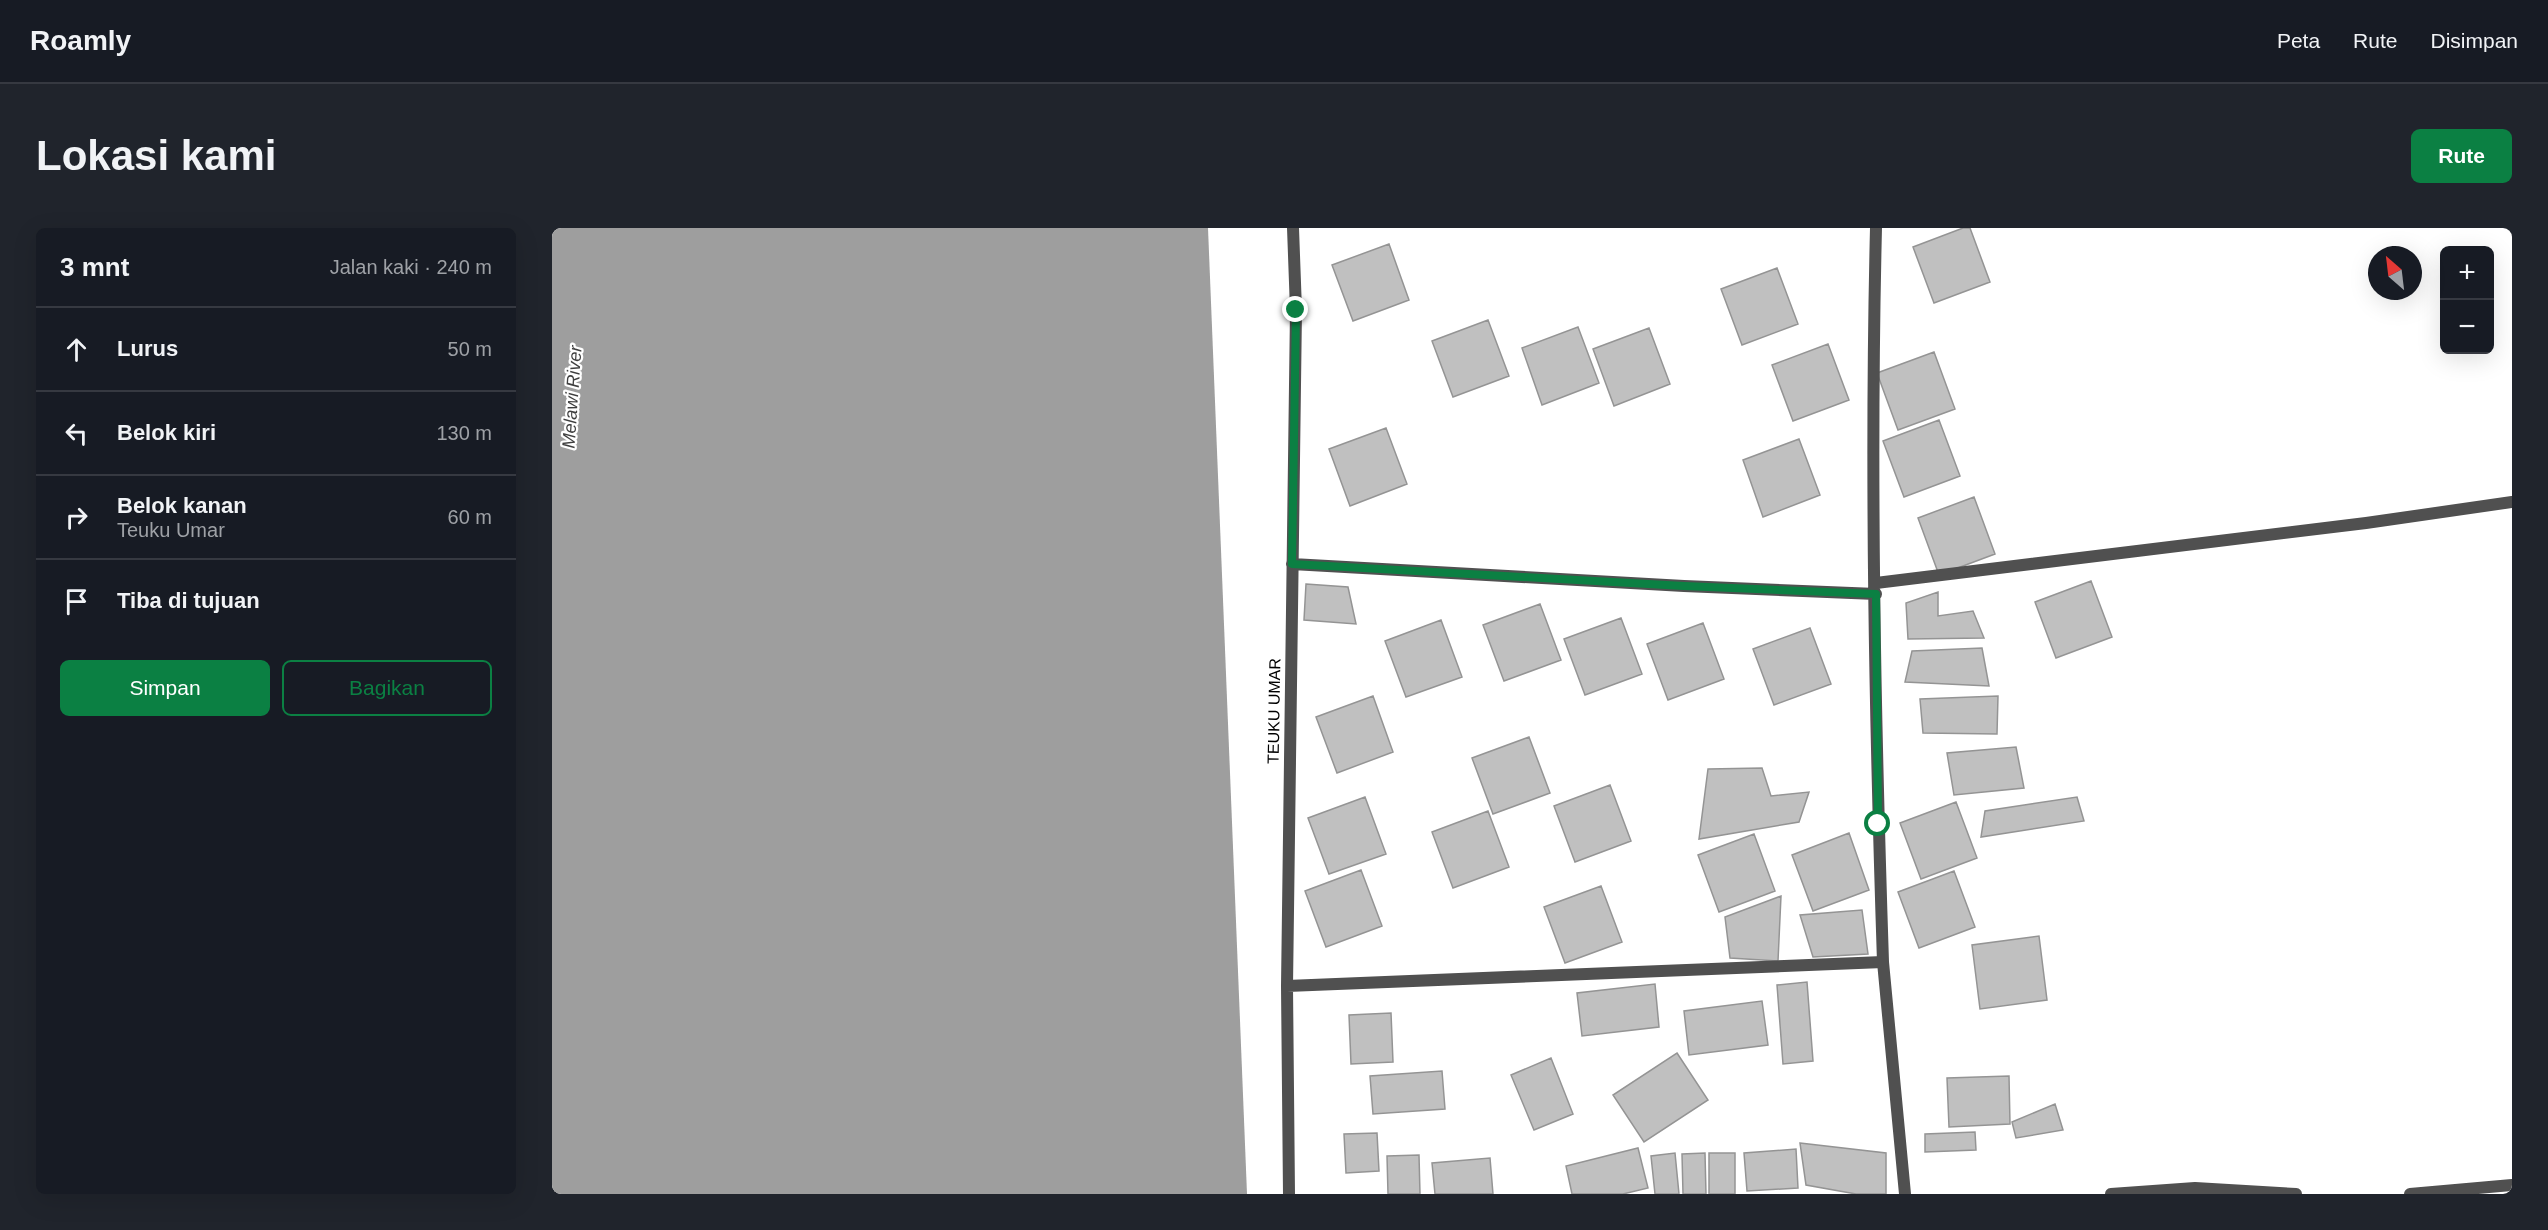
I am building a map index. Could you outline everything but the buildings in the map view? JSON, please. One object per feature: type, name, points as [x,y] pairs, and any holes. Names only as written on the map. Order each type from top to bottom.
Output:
[{"type":"street","name":"TEUKU UMAR","points":[[1288,1194],[1287,986],[1296,310],[1293,228]]},
{"type":"street","points":[[1876,228],[1872,391],[1878,824],[1883,962],[1905,1194]]},
{"type":"street","points":[[1292,564],[1684,586],[1876,588],[2512,502]]},
{"type":"street","points":[[1287,986],[1883,962]]},
{"type":"street","points":[[2410,1194],[2512,1185]]},
{"type":"street","points":[[2111,1194],[2195,1188],[2296,1194]]},
{"type":"water","name":"Melawi River","points":[[552,228],[1208,228],[1247,1194],[552,1194]]},
{"type":"route","points":[[1296,310],[1292,564],[1684,586],[1876,594],[1878,824]]}]
